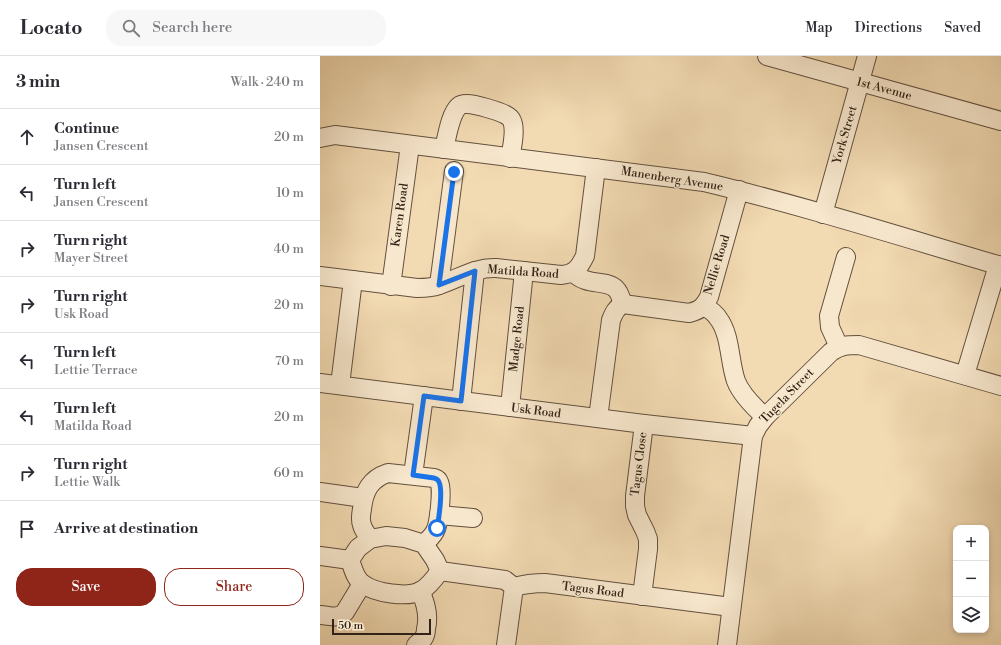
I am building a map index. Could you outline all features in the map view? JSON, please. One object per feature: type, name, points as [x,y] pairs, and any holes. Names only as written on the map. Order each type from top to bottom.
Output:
[{"type":"street","name":"1st Avenue","points":[[767,56],[1001,121]]},
{"type":"street","name":"York Street","points":[[823,214],[867,56]]},
{"type":"street","points":[[444,149],[455,110],[460,105],[476,105],[509,117],[514,129],[510,158]]},
{"type":"street","name":"Manenberg Avenue","points":[[325,134],[704,182],[739,190],[1000,266]]},
{"type":"street","name":"Karen Road","points":[[390,286],[410,145]]},
{"type":"street","name":"Matilda Road","points":[[320,276],[390,286],[429,288],[487,268],[524,270],[561,275],[568,274],[580,266],[585,256],[596,168]]},
{"type":"street","points":[[439,285],[454,172]]},
{"type":"street","name":"Nellie Road","points":[[623,304],[689,313],[698,311],[704,306],[709,298],[739,190]]},
{"type":"street","points":[[846,256],[829,316],[830,327],[839,347],[859,345],[1001,386]]},
{"type":"street","points":[[965,375],[1000,266]]},
{"type":"street","name":"Madge Road","points":[[510,407],[524,270]]},
{"type":"street","points":[[461,401],[475,271]]},
{"type":"street","points":[[573,272],[581,279],[613,286],[620,295],[623,304],[613,313],[611,320],[598,418]]},
{"type":"street","points":[[340,385],[353,280]]},
{"type":"street","points":[[704,306],[718,317],[722,325],[726,335],[736,382],[764,417]]},
{"type":"street","name":"Tugela Street","points":[[727,645],[753,436],[764,417],[831,352],[839,347]]},
{"type":"street","name":"Usk Road","points":[[320,383],[644,424],[753,436]]},
{"type":"street","points":[[413,475],[424,396]]},
{"type":"street","name":"Tagus Close","points":[[642,596],[648,539],[637,515],[635,496],[644,424]]},
{"type":"street","points":[[370,538],[363,530],[361,524],[363,498],[370,484],[383,474],[413,475],[437,479],[441,488],[437,528],[434,534],[424,544]]},
{"type":"street","points":[[320,492],[363,498]]},
{"type":"street","points":[[439,515],[473,518]]},
{"type":"street","points":[[350,560],[358,548],[370,538],[386,536],[399,537],[424,544],[435,560],[440,571]]},
{"type":"street","points":[[320,556],[350,560]]},
{"type":"street","points":[[350,560],[354,573],[362,584],[382,592],[400,595],[420,591],[440,571]]},
{"type":"street","points":[[440,571],[505,580],[514,587],[506,645]]},
{"type":"street","name":"Tagus Road","points":[[514,587],[524,584],[546,583],[732,607]]},
{"type":"street","points":[[320,615],[342,616],[346,612],[362,584]]},
{"type":"street","points":[[416,645],[425,635],[427,625],[426,605],[420,591]]},
{"type":"route","points":[[437,528],[441,488],[439,482],[434,478],[413,475],[424,396],[461,401],[475,271],[439,285],[454,172]]}]
